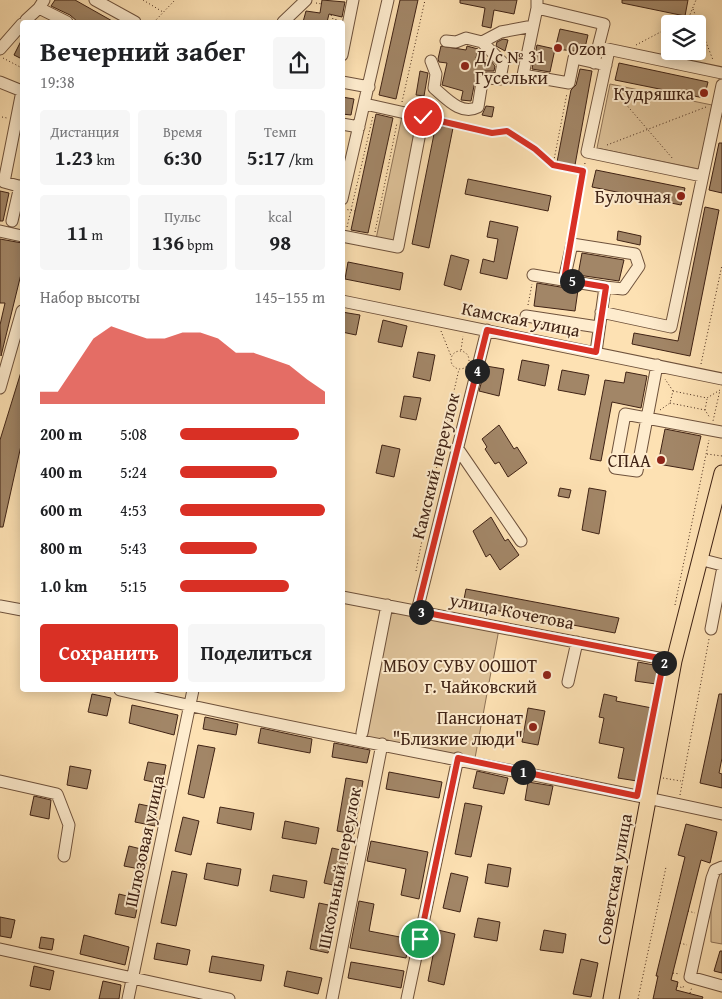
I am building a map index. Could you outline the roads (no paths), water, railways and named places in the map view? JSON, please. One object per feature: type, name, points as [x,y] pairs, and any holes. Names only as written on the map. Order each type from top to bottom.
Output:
[{"type":"main road","name":"Советская улица","points":[[611,999],[674,661],[722,473]]},
{"type":"street","points":[[95,0],[131,20]]},
{"type":"street","points":[[285,20],[306,0]]},
{"type":"street","points":[[345,39],[353,0]]},
{"type":"street","points":[[345,191],[367,129],[370,105],[369,87],[388,0]]},
{"type":"street","points":[[28,20],[42,4],[64,20]]},
{"type":"street","points":[[601,68],[574,58],[569,83],[523,75],[537,4],[604,24],[604,48],[601,68],[587,152],[702,176]]},
{"type":"street","points":[[482,42],[500,32],[533,26]]},
{"type":"street","points":[[0,49],[20,28]]},
{"type":"street","points":[[430,61],[436,74],[434,88],[458,107],[472,110],[478,106],[482,82],[488,78],[500,79],[503,63],[482,42],[466,38],[456,42],[446,41]]},
{"type":"street","points":[[604,48],[720,73]]},
{"type":"street","points":[[0,82],[20,90]]},
{"type":"street","points":[[345,83],[369,87]]},
{"type":"street","points":[[601,312],[671,326],[722,88]]},
{"type":"street","points":[[345,236],[398,247],[423,117],[370,105]]},
{"type":"street","points":[[20,111],[4,182],[20,186]]},
{"type":"street","points":[[345,125],[367,129]]},
{"type":"street","points":[[12,221],[20,190]]},
{"type":"street","points":[[0,230],[20,235]]},
{"type":"street","points":[[534,275],[623,290],[639,266],[635,254],[572,244],[564,280]]},
{"type":"street","points":[[596,352],[598,326],[606,287]]},
{"type":"street","name":"Камская улица","points":[[345,302],[596,352],[660,370],[722,379]]},
{"type":"street","points":[[526,316],[598,326]]},
{"type":"street","points":[[0,388],[20,318]]},
{"type":"street","name":"Камский переулок","points":[[417,611],[487,330]]},
{"type":"street","points":[[660,370],[648,417],[637,471],[615,468],[624,414],[648,417],[717,431]]},
{"type":"street","points":[[458,449],[521,541]]},
{"type":"street","points":[[699,560],[722,565]]},
{"type":"street","points":[[711,629],[722,572]]},
{"type":"street","name":"улица Кочетова","points":[[345,598],[674,661]]},
{"type":"street","points":[[362,733],[386,605]]},
{"type":"street","points":[[0,606],[20,610]]},
{"type":"street","points":[[568,682],[577,642]]},
{"type":"street","points":[[129,692],[190,706],[458,758],[722,814]]},
{"type":"street","name":"Шлюзовая улица","points":[[128,999],[193,692]]},
{"type":"street","name":"Школьный переулок","points":[[332,999],[382,744]]},
{"type":"street","points":[[407,999],[458,758]]},
{"type":"street","points":[[0,780],[57,794],[70,826],[64,856]]},
{"type":"street","points":[[722,867],[715,870],[712,878],[690,976],[722,986]]},
{"type":"street","points":[[0,949],[228,999]]},
{"type":"place","name":"Ozon","points":[[558,48]]},
{"type":"place","name":"Д/с № 31 Гусельки","points":[[465,66]]},
{"type":"place","name":"Кудряшка","points":[[704,93]]},
{"type":"place","name":"Булочная","points":[[681,196]]},
{"type":"place","name":"СПАА","points":[[661,460]]},
{"type":"place","name":"МБОУ СУВУ ООШОТ г. Чайковский","points":[[547,675]]},
{"type":"place","name":"Пансионат \"Близкие люди\"","points":[[533,727]]}]
